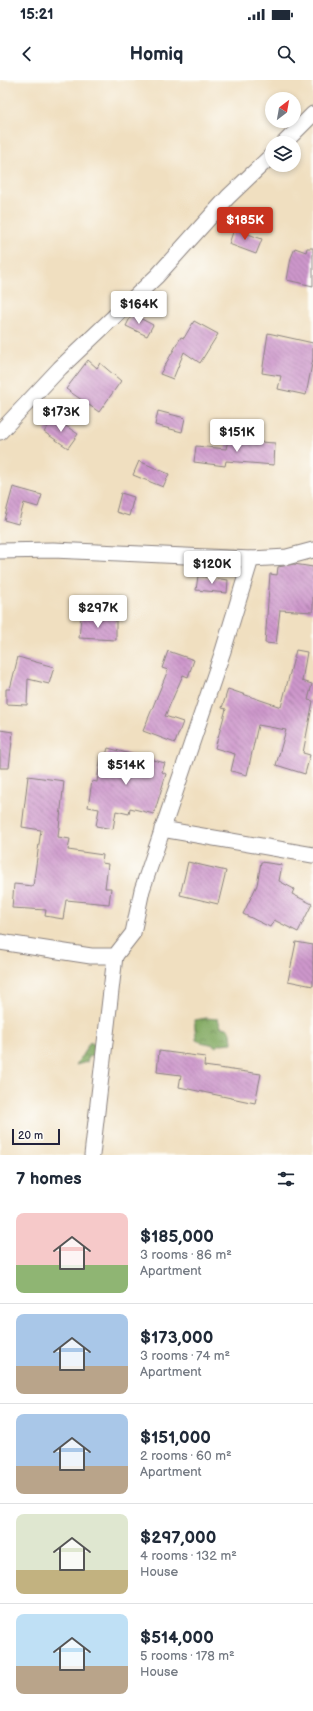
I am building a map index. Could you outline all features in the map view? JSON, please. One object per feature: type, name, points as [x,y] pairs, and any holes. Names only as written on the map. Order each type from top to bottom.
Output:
[{"type":"street","points":[[291,136],[313,114]]},
{"type":"street","points":[[0,432],[60,368],[157,276],[228,197],[265,162]]},
{"type":"street","points":[[0,551],[53,550],[251,559],[287,557],[313,550]]},
{"type":"street","points":[[92,1155],[115,956],[133,933],[142,890],[223,650],[251,559]]},
{"type":"street","points":[[162,829],[313,855]]},
{"type":"street","points":[[0,942],[91,956],[115,956]]},
{"type":"green space","points":[[206,1018],[218,1019],[221,1027],[227,1028],[231,1032],[232,1043],[220,1044],[217,1047],[196,1040],[195,1020]]},
{"type":"green space","points":[[90,1042],[97,1046],[98,1055],[89,1057],[87,1062],[76,1065]]},
{"type":"building","points":[[234,229],[262,239],[256,254],[229,244]]},
{"type":"building","points":[[295,248],[306,252],[307,248],[313,248],[313,286],[287,280],[291,258]]},
{"type":"building","points":[[132,314],[153,325],[147,336],[126,326]]},
{"type":"building","points":[[194,321],[218,334],[200,363],[184,352],[173,379],[160,374],[181,337],[184,338]]},
{"type":"building","points":[[268,333],[313,343],[313,359],[306,395],[278,389],[281,376],[262,373]]},
{"type":"building","points":[[88,360],[97,368],[100,363],[121,381],[99,412],[66,389]]},
{"type":"building","points":[[158,411],[185,418],[182,432],[155,425]]},
{"type":"building","points":[[54,418],[78,434],[68,448],[44,432]]},
{"type":"building","points":[[228,440],[275,443],[274,465],[226,461],[225,466],[194,462],[196,446],[226,449]]},
{"type":"building","points":[[139,461],[169,474],[163,487],[133,475]]},
{"type":"building","points":[[13,487],[42,495],[38,507],[24,503],[18,524],[4,520]]},
{"type":"building","points":[[121,493],[134,497],[129,516],[116,512]]},
{"type":"building","points":[[294,564],[313,567],[313,612],[280,610],[276,644],[265,643],[270,574],[277,575],[278,567]]},
{"type":"building","points":[[198,576],[228,580],[227,593],[196,590]]},
{"type":"building","points":[[81,617],[116,619],[116,640],[79,638]]},
{"type":"building","points":[[296,650],[307,652],[302,681],[312,684],[308,700],[313,701],[303,753],[310,755],[305,774],[276,765],[286,730],[258,725],[247,775],[231,771],[235,754],[215,748],[226,709],[222,708],[228,689],[281,707]]},
{"type":"building","points":[[168,651],[194,660],[188,677],[183,675],[165,716],[183,722],[175,743],[143,731],[168,670],[162,668]]},
{"type":"building","points":[[18,657],[54,667],[49,684],[28,679],[27,705],[6,704],[6,689],[10,689]]},
{"type":"building","points":[[0,730],[13,732],[9,768],[0,768]]},
{"type":"building","points":[[108,748],[165,763],[162,772],[166,774],[154,814],[130,808],[129,814],[116,811],[113,829],[96,826],[99,809],[88,807],[92,781],[97,782],[101,755],[106,755]]},
{"type":"building","points":[[28,776],[64,781],[58,837],[70,839],[68,850],[103,855],[102,863],[108,864],[105,888],[111,888],[109,904],[66,900],[63,919],[45,916],[46,910],[12,908],[14,884],[33,886],[41,830],[22,827]]},
{"type":"building","points":[[188,862],[226,871],[218,904],[180,895]]},
{"type":"building","points":[[261,862],[282,865],[279,881],[294,889],[292,894],[312,904],[298,932],[274,920],[270,927],[243,914],[257,885]]},
{"type":"building","points":[[296,942],[313,945],[313,986],[288,981]]},
{"type":"building","points":[[159,1051],[205,1057],[204,1066],[261,1074],[255,1103],[179,1087],[181,1075],[157,1072]]}]
